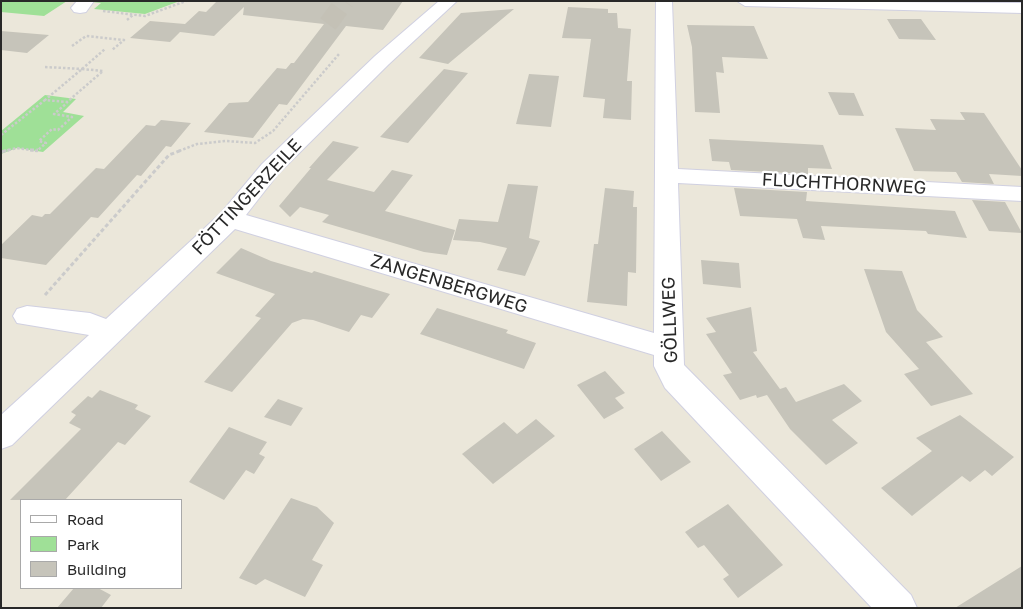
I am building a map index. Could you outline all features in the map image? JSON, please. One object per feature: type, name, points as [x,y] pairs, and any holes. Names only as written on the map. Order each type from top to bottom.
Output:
[{"type":"street","name":"FÖTTINGERZEILE","points":[[1,434],[112,332],[230,219],[270,169],[382,60],[449,1]]},
{"type":"street","name":"GÖLLWEG","points":[[664,1],[669,366],[676,379],[898,608]]},
{"type":"street","points":[[744,1],[993,4],[1022,8]]},
{"type":"street","name":"FLUCHTHORNWEG","points":[[667,175],[1022,194]]},
{"type":"street","name":"ZANGENBERGWEG","points":[[230,219],[668,348]]},
{"type":"street","points":[[27,316],[90,324],[112,332]]},
{"type":"path","points":[[83,4],[144,16],[186,1]]},
{"type":"path","points":[[127,20],[134,14]]},
{"type":"path","points":[[104,38],[110,33]]},
{"type":"path","points":[[72,46],[86,36],[124,40],[112,50]]},
{"type":"path","points":[[1,135],[105,49]]},
{"type":"path","points":[[27,316],[169,155],[197,144],[226,141],[255,143],[273,130],[339,54]]},
{"type":"path","points":[[1,152],[16,148],[36,151],[46,143],[39,141],[52,129],[58,130],[72,118],[54,114],[103,71],[82,68],[45,67]]},
{"type":"path","points":[[45,100],[67,102]]},
{"type":"green space","points":[[1,1],[67,1],[44,16],[1,12]]},
{"type":"green space","points":[[180,1],[145,14],[94,9],[101,3],[92,2]]},
{"type":"green space","points":[[45,95],[76,99],[63,112],[84,116],[43,152],[17,148],[1,154],[1,131]]},
{"type":"building","points":[[217,1],[403,1],[383,30],[346,26],[287,105],[279,104],[253,138],[204,132],[229,103],[248,102],[277,68],[286,69],[291,63],[294,63],[324,24],[243,15],[244,7],[214,36],[180,32],[170,42],[130,38],[150,21],[185,24],[199,11],[206,12]]},
{"type":"building","points":[[568,7],[608,9],[608,13],[617,13],[618,28],[631,29],[627,81],[632,81],[631,120],[603,118],[605,99],[583,97],[591,39],[562,38]]},
{"type":"building","points":[[514,9],[448,64],[419,58],[461,13]]},
{"type":"building","points":[[887,19],[921,19],[936,40],[899,39]]},
{"type":"building","points":[[687,25],[754,26],[768,59],[722,57],[724,73],[716,72],[720,113],[695,112],[692,47]]},
{"type":"building","points":[[1,31],[49,35],[27,53],[1,50]]},
{"type":"building","points":[[444,69],[468,73],[408,143],[380,137]]},
{"type":"building","points":[[529,74],[559,76],[551,127],[516,124]]},
{"type":"building","points":[[828,92],[854,93],[864,116],[839,115]]},
{"type":"building","points":[[960,112],[984,113],[1022,170],[1022,176],[989,174],[994,184],[962,182],[956,172],[914,171],[895,128],[936,130],[930,119],[965,120]]},
{"type":"building","points":[[161,120],[191,123],[171,147],[166,146],[141,176],[137,175],[98,218],[91,217],[46,265],[1,258],[1,245],[32,215],[42,217],[45,214],[50,214],[96,168],[104,169],[146,125],[155,126]]},
{"type":"building","points":[[709,139],[823,145],[832,169],[808,168],[808,174],[731,170],[729,162],[712,161]]},
{"type":"building","points":[[333,141],[359,147],[327,180],[374,192],[392,170],[413,175],[385,211],[455,230],[447,255],[424,252],[322,222],[329,215],[300,207],[290,217],[279,206]]},
{"type":"building","points":[[508,184],[538,186],[529,238],[540,241],[525,276],[497,270],[507,248],[480,242],[453,240],[459,219],[498,222]]},
{"type":"building","points":[[605,188],[634,191],[633,207],[637,207],[636,273],[628,272],[627,306],[587,302],[594,244],[598,244]]},
{"type":"building","points":[[734,188],[807,192],[806,201],[955,211],[967,238],[928,234],[926,231],[821,226],[825,240],[803,238],[797,219],[740,216]]},
{"type":"building","points":[[972,200],[1005,202],[1022,233],[989,231]]},
{"type":"building","points":[[241,248],[271,261],[312,273],[314,271],[390,294],[372,318],[361,315],[349,332],[313,320],[303,319],[292,323],[232,392],[204,382],[261,318],[255,316],[275,294],[216,273]]},
{"type":"building","points":[[701,260],[739,263],[741,288],[703,284]]},
{"type":"building","points":[[864,269],[902,271],[917,310],[943,337],[926,342],[973,394],[931,406],[904,374],[919,369],[886,332]]},
{"type":"building","points":[[751,307],[757,351],[753,352],[780,389],[786,387],[796,402],[844,384],[862,401],[832,420],[858,443],[826,465],[790,429],[767,395],[757,398],[756,395],[740,400],[723,375],[732,373],[706,334],[716,332],[706,318]]},
{"type":"building","points":[[437,308],[508,330],[506,333],[536,343],[524,369],[420,334]]},
{"type":"building","points":[[605,371],[625,393],[615,398],[624,408],[604,419],[577,385]]},
{"type":"building","points":[[100,390],[138,405],[135,409],[151,416],[125,445],[118,442],[66,499],[10,500],[81,429],[69,423],[76,415],[71,412],[88,396],[92,398]]},
{"type":"building","points":[[278,399],[303,408],[291,426],[264,417]]},
{"type":"building","points":[[960,415],[1014,457],[992,476],[985,470],[970,482],[962,476],[912,516],[881,488],[932,451],[916,438]]},
{"type":"building","points":[[536,419],[555,436],[493,484],[462,454],[504,422],[517,434]]},
{"type":"building","points":[[229,427],[267,442],[259,454],[265,457],[254,474],[246,470],[224,500],[189,482]]},
{"type":"building","points":[[662,431],[691,462],[661,481],[634,449]]},
{"type":"building","points":[[291,498],[317,507],[334,523],[312,560],[323,565],[305,597],[265,579],[256,585],[239,578]]},
{"type":"building","points":[[728,504],[783,565],[738,598],[723,579],[729,575],[704,545],[698,548],[685,532]]},
{"type":"building","points":[[1022,566],[1022,608],[955,608]]},
{"type":"building","points":[[73,589],[100,589],[111,595],[101,608],[57,608]]},
{"type":"tunnel","points":[[328,24],[345,1]]}]
